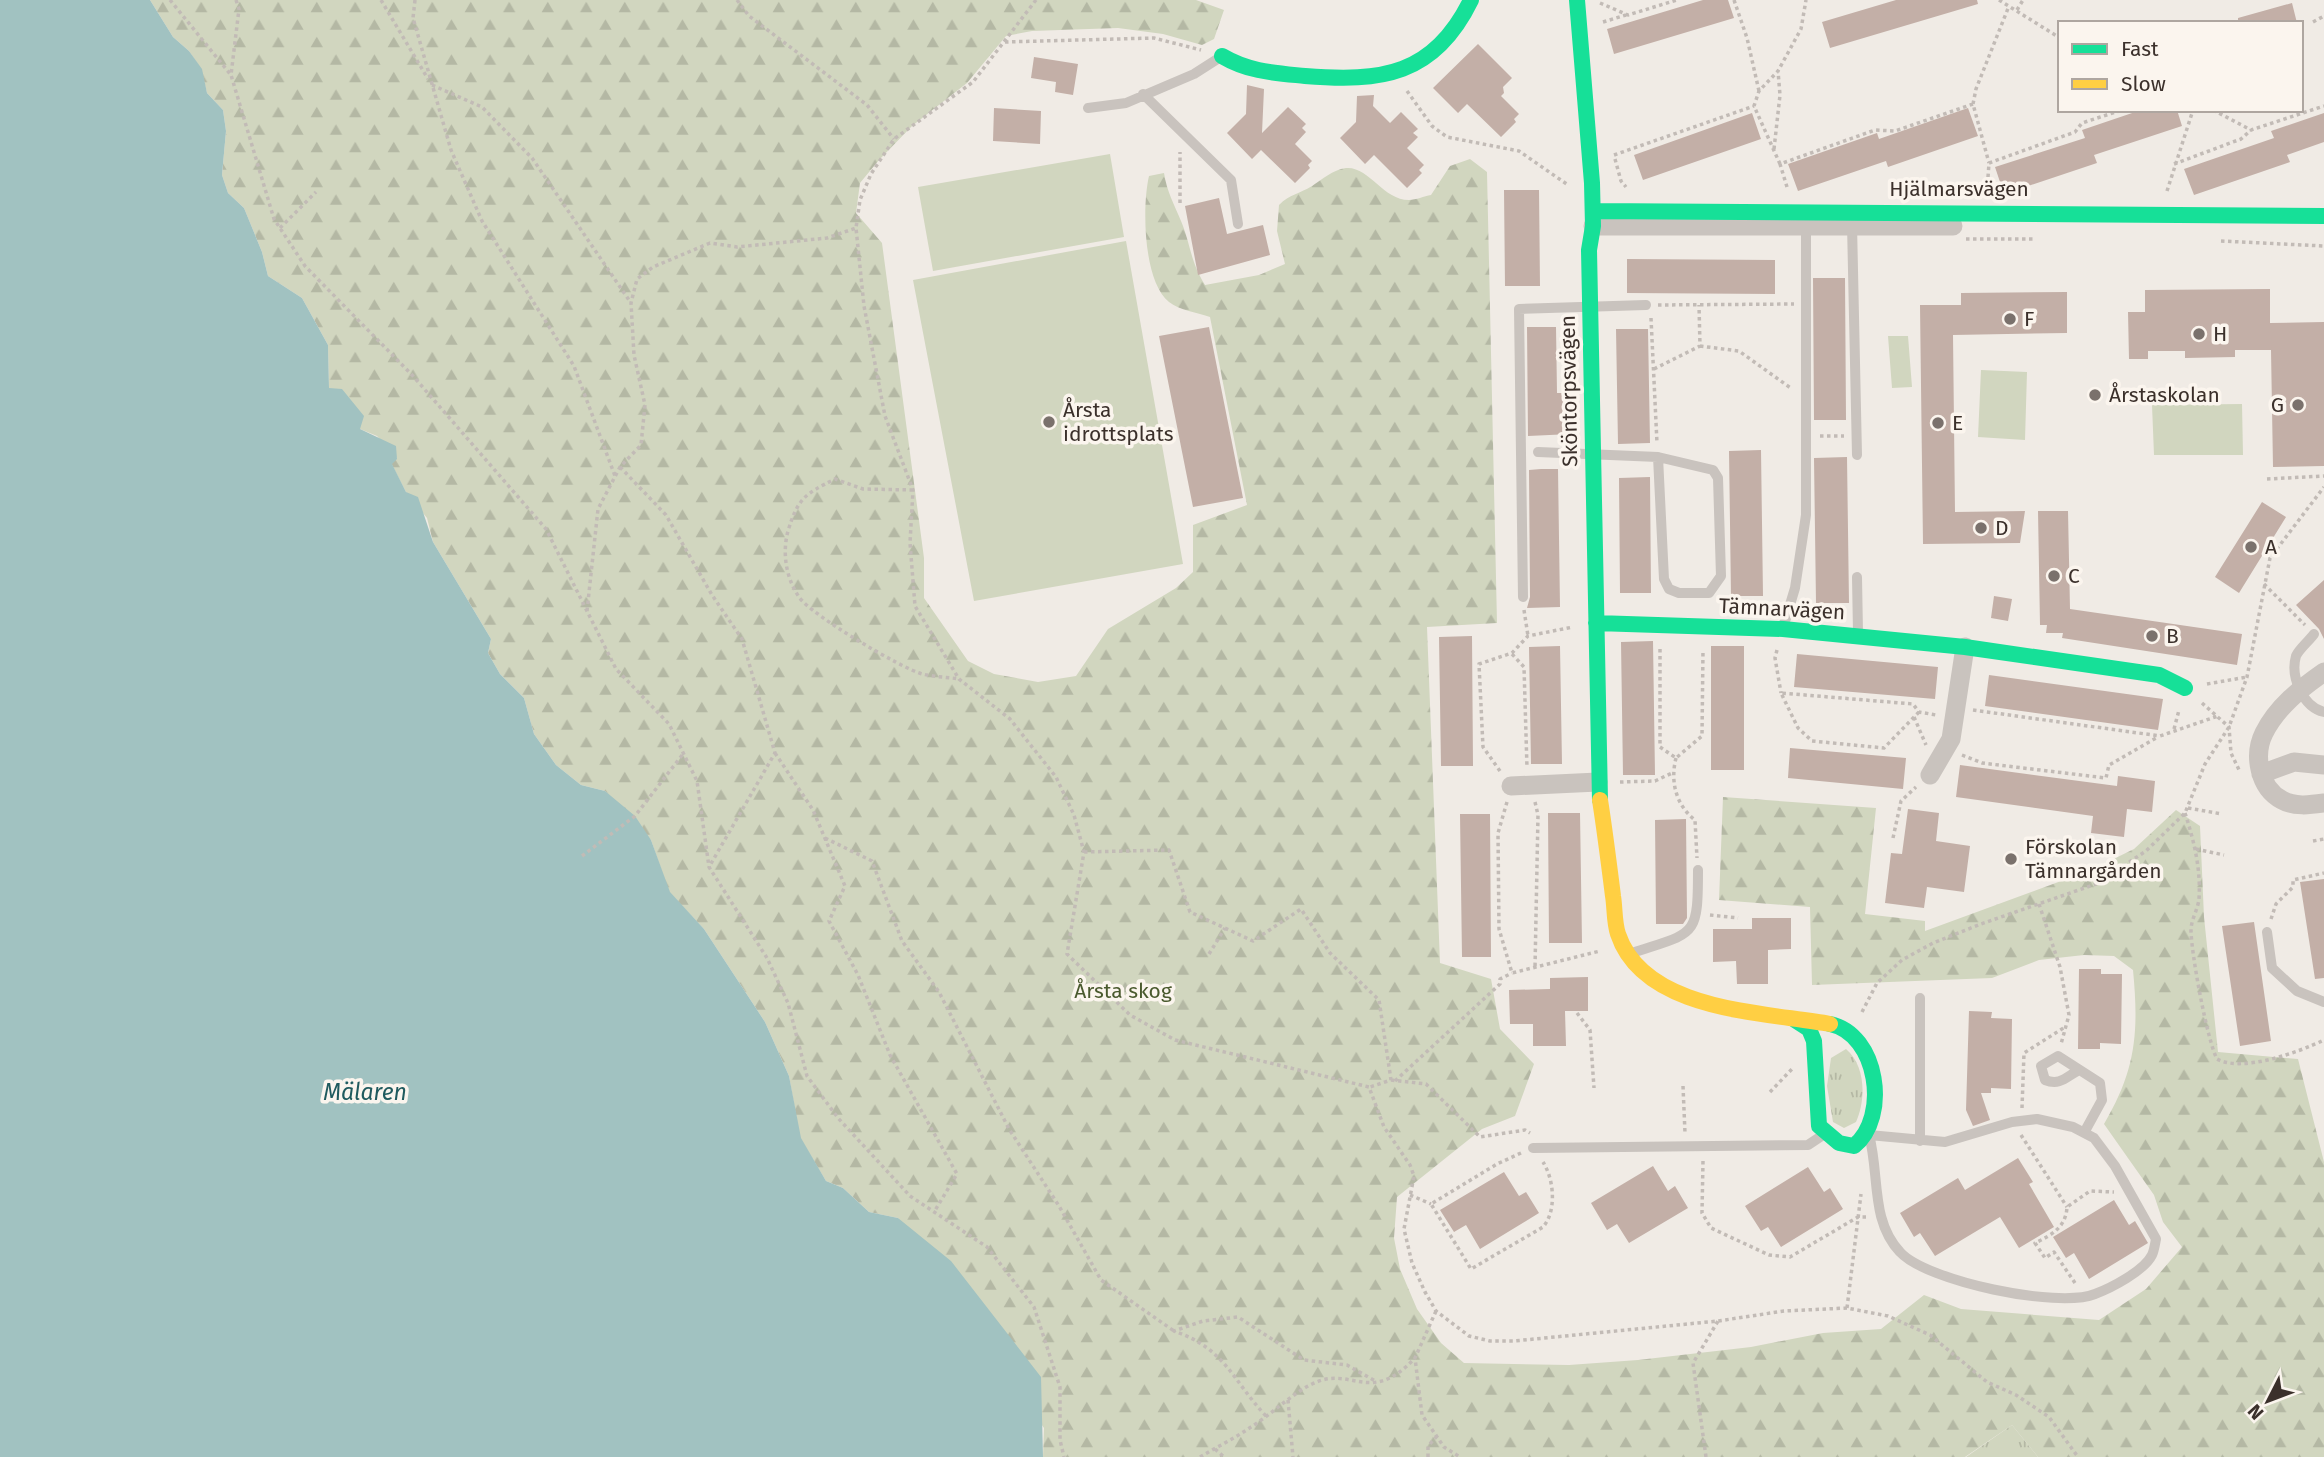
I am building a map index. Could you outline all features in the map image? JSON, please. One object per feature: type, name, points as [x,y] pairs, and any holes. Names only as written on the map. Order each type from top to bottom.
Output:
[{"type":"street","points":[[1222,56],[1243,70],[1344,79],[1377,77],[1396,72],[1431,52],[1446,38],[1471,0]]},
{"type":"street","name":"Sköntorpsvägen","points":[[1577,0],[1593,219],[1589,250],[1598,782],[1618,934],[1628,954],[1644,972],[1685,998],[1795,1020],[1828,1023],[1852,1032]]},
{"type":"street","name":"Hjälmarsvägen","points":[[1593,219],[2324,216]]},
{"type":"street","name":"Hjälmarsvägen","points":[[1852,218],[2324,229]]},
{"type":"street","name":"Tämnarvägen","points":[[1596,623],[1783,629],[1965,647],[2159,675],[2185,688]]},
{"type":"street","points":[[1930,775],[1951,739],[1958,708],[1965,647]]},
{"type":"street","points":[[2324,671],[2300,690],[2264,733],[2260,748],[2262,775],[2269,791],[2282,801],[2307,806],[2324,803]]},
{"type":"street","points":[[2262,775],[2294,762],[2324,765]]},
{"type":"street","points":[[1520,785],[1598,782]]},
{"type":"street","points":[[1795,1020],[1809,1029],[1814,1041],[1819,1126],[1826,1134],[1851,1146],[1863,1143],[1869,1136],[1874,1108],[1873,1074],[1868,1056],[1852,1032]]},
{"type":"lane","points":[[1088,108],[1126,103],[1194,74],[1222,56]]},
{"type":"lane","points":[[1143,94],[1231,180],[1238,224]]},
{"type":"lane","points":[[1783,629],[1794,588],[1805,516],[1806,218]]},
{"type":"lane","points":[[1852,218],[1857,455]]},
{"type":"lane","points":[[1522,597],[1519,309],[1590,304],[1646,305]]},
{"type":"lane","points":[[1538,452],[1658,457],[1713,470],[1718,478],[1721,576],[1709,593],[1679,593],[1669,590],[1664,579],[1658,457]]},
{"type":"lane","points":[[1857,577],[1858,636]]},
{"type":"lane","points":[[2314,634],[2297,654],[2294,673],[2300,690],[2315,709],[2324,712]]},
{"type":"lane","points":[[1628,954],[1684,936],[1693,928],[1698,914],[1698,870]]},
{"type":"lane","points":[[2267,932],[2272,968],[2297,991],[2324,1002]]},
{"type":"lane","points":[[1920,998],[1920,1142]]},
{"type":"lane","points":[[2078,1070],[2058,1083],[2045,1080],[2041,1066],[2058,1056],[2094,1077],[2102,1090],[2102,1100],[2085,1131]]},
{"type":"lane","points":[[2037,1119],[2085,1131],[2103,1148],[2156,1240],[2152,1255],[2136,1271],[2095,1294],[2084,1297],[2013,1292],[1959,1280],[1914,1265],[1898,1250],[1879,1218],[1876,1163],[1869,1136],[1920,1142],[1945,1142],[2012,1122],[2037,1119]]},
{"type":"lane","points":[[1533,1148],[1808,1145],[1826,1134]]},
{"type":"path","points":[[170,0],[231,75],[274,219],[305,266],[413,376],[546,529],[616,669],[668,724],[697,781],[709,867],[767,958],[788,1003],[807,1076],[838,1118],[910,1196],[987,1247],[1034,1307],[1060,1387],[1060,1440],[1064,1457]]},
{"type":"path","points":[[231,75],[239,9],[236,0]]},
{"type":"path","points":[[381,0],[432,85],[482,107],[532,158],[631,303]]},
{"type":"path","points":[[415,0],[413,18],[451,150],[482,220],[574,366],[615,476]]},
{"type":"path","points":[[737,0],[749,16],[867,104],[894,139]]},
{"type":"path","points":[[1036,0],[973,82],[894,139],[871,174],[860,200],[856,228],[864,306],[885,416],[913,490],[909,543],[915,606],[959,679],[1010,719],[1056,777],[1074,815],[1084,852],[1067,954],[1130,1015],[1175,1040],[1369,1087],[1393,1081],[1426,1084],[1480,1138],[1525,1130],[1530,1133],[1533,1148],[1547,1169],[1552,1195],[1549,1221],[1543,1227],[1471,1269],[1431,1204],[1410,1195]]},
{"type":"path","points":[[1607,21],[1677,0]]},
{"type":"path","points":[[1734,0],[1747,38],[1759,91]]},
{"type":"path","points":[[1790,196],[1774,149],[1754,106],[1759,91],[1777,71],[1801,29],[1806,0]]},
{"type":"path","points":[[1999,0],[2058,37]]},
{"type":"path","points":[[2017,11],[2023,0]]},
{"type":"path","points":[[1600,2],[1628,15]]},
{"type":"path","points":[[1987,197],[1989,163],[1973,104],[1976,89],[2009,6]]},
{"type":"path","points":[[2313,22],[2324,16]]},
{"type":"path","points":[[1005,42],[1154,38],[1222,56]]},
{"type":"path","points":[[1774,149],[1780,95],[1777,71]]},
{"type":"path","points":[[1396,72],[1432,126],[1447,137],[1519,151],[1567,185],[1573,185]]},
{"type":"path","points":[[1780,164],[1875,130],[1895,131],[1973,104]]},
{"type":"path","points":[[1615,155],[1754,106]]},
{"type":"path","points":[[2174,164],[2241,139],[2252,130],[2324,106]]},
{"type":"path","points":[[1989,163],[2075,132],[2082,123],[2116,112]]},
{"type":"path","points":[[2165,200],[2192,112]]},
{"type":"path","points":[[2217,112],[2252,130]]},
{"type":"path","points":[[1180,203],[1181,133]]},
{"type":"path","points":[[280,228],[316,192]]},
{"type":"path","points":[[587,612],[598,509],[620,467],[641,445],[645,405],[634,355],[631,303],[637,279],[653,267],[710,243],[737,247],[827,238],[856,228]]},
{"type":"path","points":[[1956,239],[2040,239]]},
{"type":"path","points":[[2219,241],[2324,246]]},
{"type":"path","points":[[1699,304],[1700,346]]},
{"type":"path","points":[[1646,305],[1804,304]]},
{"type":"path","points":[[1652,331],[1658,457]]},
{"type":"path","points":[[1654,369],[1700,346],[1739,351],[1805,399]]},
{"type":"path","points":[[1827,436],[1843,436]]},
{"type":"path","points":[[620,467],[666,515],[712,595],[743,639],[775,753],[813,810],[845,886],[829,921],[858,975],[890,1055],[957,1174],[934,1212]]},
{"type":"path","points":[[2267,479],[2324,476]]},
{"type":"path","points":[[913,490],[863,489],[835,480],[804,495],[793,513],[783,548],[788,571],[800,598],[815,613],[920,673],[959,679]]},
{"type":"path","points":[[1852,1032],[1877,983],[1902,960],[1933,943],[2096,884],[2146,851],[2185,813],[2205,764],[2229,727],[2246,677],[2270,558],[2324,487]]},
{"type":"path","points":[[2264,584],[2314,634]]},
{"type":"path","points":[[1522,597],[1528,636]]},
{"type":"path","points":[[1660,626],[1660,747],[1676,758]]},
{"type":"path","points":[[1698,870],[1695,820],[1680,808],[1672,773],[1676,758],[1702,736],[1703,627]]},
{"type":"path","points":[[1783,629],[1775,658],[1781,693],[1798,728],[1812,741],[1884,748],[1920,712]]},
{"type":"path","points":[[1511,653],[1524,667],[1520,785],[1538,815],[1535,968]]},
{"type":"path","points":[[2185,688],[2246,677]]},
{"type":"path","points":[[2185,688],[2229,727]]},
{"type":"path","points":[[1781,693],[1913,704],[1920,712],[1938,716],[1958,708],[2160,736]]},
{"type":"path","points":[[1894,838],[1901,801],[1930,775],[1963,755],[1982,763],[2106,778],[2109,765],[2160,736],[2218,716]]},
{"type":"path","points":[[709,867],[775,753]]},
{"type":"path","points":[[582,856],[635,816],[684,754]]},
{"type":"path","points":[[1598,782],[1655,781],[1672,773]]},
{"type":"path","points":[[2188,808],[2222,814]]},
{"type":"path","points":[[2185,813],[2196,849],[2199,900],[2191,930],[2208,1032],[2217,1059],[2226,1063],[2266,1060],[2324,1040]]},
{"type":"path","points":[[824,838],[872,861],[902,941],[939,992],[1009,1129],[1059,1206],[1101,1280],[1174,1331],[1199,1340],[1217,1356],[1266,1416]]},
{"type":"path","points":[[2313,841],[2324,839]]},
{"type":"path","points":[[2196,849],[2224,855]]},
{"type":"path","points":[[1084,852],[1169,850],[1190,912],[1253,942],[1301,909],[1330,953],[1380,1000],[1393,1081]]},
{"type":"path","points":[[2267,932],[2276,904],[2293,887],[2293,880],[2324,873]]},
{"type":"path","points":[[2039,904],[2060,967],[2069,1015],[2058,1056]]},
{"type":"path","points":[[1714,915],[1738,918]]},
{"type":"path","points":[[1209,954],[1225,928]]},
{"type":"path","points":[[1393,1081],[1500,984],[1500,979],[1512,973]]},
{"type":"path","points":[[1577,1013],[1590,1030],[1594,1088]]},
{"type":"path","points":[[1770,1092],[1794,1068]]},
{"type":"path","points":[[1683,1086],[1685,1145]]},
{"type":"path","points":[[1369,1087],[1384,1127],[1410,1165],[1414,1176],[1404,1228],[1412,1263],[1436,1311],[1469,1336],[1490,1341],[1718,1321],[1784,1311],[1847,1308],[1888,1316],[1930,1335],[1987,1382],[2016,1395],[2049,1418],[2078,1457]]},
{"type":"path","points":[[2022,1089],[2022,1105]]},
{"type":"path","points":[[2012,1122],[2067,1207],[2067,1219],[2058,1230],[2035,1243],[2045,1258],[2054,1252],[2084,1297]]},
{"type":"path","points":[[1703,1145],[1702,1213],[1711,1228],[1769,1255],[1790,1257],[1858,1217],[1879,1218]]},
{"type":"path","points":[[1431,1204],[1497,1164],[1533,1148]]},
{"type":"path","points":[[2067,1207],[2090,1191],[2128,1192]]},
{"type":"path","points":[[1847,1308],[1861,1192]]},
{"type":"path","points":[[1200,1457],[1313,1383],[1332,1378],[1365,1384],[1398,1376],[1415,1358],[1436,1311]]},
{"type":"path","points":[[1174,1331],[1203,1321],[1238,1317],[1304,1360],[1347,1365],[1377,1382]]},
{"type":"path","points":[[1706,1457],[1692,1363],[1718,1321]]},
{"type":"path","points":[[1415,1358],[1422,1415],[1444,1447],[1460,1457]]},
{"type":"path","points":[[1289,1400],[1293,1457]]},
{"type":"path","points":[[1428,1457],[1428,1446],[1437,1436]]},
{"type":"path","points":[[1214,1449],[1224,1457]]},
{"type":"green space","name":"Årsta skog","points":[[150,0],[1196,0],[1224,10],[1214,39],[1202,45],[1163,34],[1118,28],[1032,31],[1006,36],[967,83],[912,126],[860,183],[856,213],[882,243],[924,558],[924,598],[968,661],[994,674],[1038,682],[1076,676],[1108,629],[1176,588],[1193,572],[1193,525],[1247,505],[1210,317],[1173,305],[1160,292],[1154,278],[1149,261],[1145,224],[1149,176],[1164,173],[1193,261],[1205,285],[1259,275],[1285,264],[1277,231],[1279,205],[1332,173],[1346,168],[1354,169],[1362,172],[1391,195],[1412,200],[1431,195],[1450,166],[1470,159],[1487,172],[1497,623],[1427,627],[1440,963],[1491,979],[1500,1029],[1534,1064],[1515,1116],[1482,1129],[1397,1197],[1394,1238],[1400,1269],[1417,1309],[1441,1343],[1464,1363],[1569,1365],[1751,1347],[1823,1333],[1881,1329],[1924,1295],[1961,1309],[2099,1320],[2146,1289],[2182,1247],[2163,1222],[2154,1195],[2104,1124],[2123,1086],[2133,1050],[2136,1013],[2133,970],[2114,956],[2084,955],[2039,960],[1992,978],[1812,985],[1810,907],[1719,900],[1723,797],[1876,808],[1865,914],[1925,921],[1925,931],[2091,870],[2134,849],[2176,810],[2200,826],[2204,917],[2218,1052],[2298,1059],[2324,1162],[2324,1457],[2038,1457],[2012,1425],[1965,1457],[1043,1457],[1044,1428],[898,1218],[869,1212],[843,1188],[826,1181],[800,1138],[789,1076],[765,1022],[704,929],[669,892],[651,840],[605,791],[581,785],[556,765],[534,734],[524,698],[500,674],[488,653],[491,639],[433,542],[427,518],[406,492],[391,463],[397,458],[377,436],[360,429],[329,388],[328,345],[302,298],[268,276],[262,252],[244,208],[228,193],[222,175],[226,131],[223,110],[207,93],[201,69],[189,51],[173,37]]},
{"type":"green space","points":[[1110,154],[1124,237],[933,271],[918,187]]},
{"type":"green space","name":"Årsta idrottsplats","points":[[1126,241],[1183,564],[974,601],[913,280]]},
{"type":"green space","points":[[1888,336],[1908,336],[1912,387],[1892,388]]},
{"type":"green space","points":[[1981,370],[2027,372],[2025,440],[1978,437]]},
{"type":"green space","points":[[2242,404],[2243,455],[2154,455],[2152,405]]},
{"type":"green space","points":[[1846,1049],[1853,1056],[1861,1074],[1863,1094],[1856,1122],[1844,1128],[1833,1122],[1827,1086],[1831,1058]]},
{"type":"green space","points":[[2012,1425],[2038,1457],[1966,1457]]},
{"type":"water","name":"Mälaren","points":[[0,0],[150,0],[173,37],[189,51],[202,69],[207,93],[223,110],[226,131],[222,175],[228,193],[244,208],[262,252],[268,276],[302,298],[328,345],[329,388],[342,389],[364,416],[360,429],[396,446],[397,459],[392,464],[406,492],[418,497],[433,542],[491,639],[488,653],[500,674],[524,698],[534,734],[556,765],[581,785],[605,791],[635,816],[651,840],[670,892],[704,929],[765,1022],[789,1076],[801,1138],[826,1181],[843,1188],[869,1212],[898,1218],[951,1261],[1041,1377],[1043,1457],[0,1457]]},
{"type":"building","points":[[1703,0],[1728,0],[1734,18],[1614,54],[1607,29]]},
{"type":"building","points":[[1896,0],[1977,0],[1978,4],[1830,48],[1822,22]]},
{"type":"building","points":[[2292,3],[2296,21],[2238,21],[2238,18]]},
{"type":"building","points":[[1478,44],[1512,78],[1503,87],[1504,93],[1501,96],[1519,114],[1514,119],[1516,122],[1501,137],[1467,104],[1458,113],[1433,88]]},
{"type":"building","points":[[1034,57],[1078,64],[1073,95],[1055,92],[1056,82],[1031,78]]},
{"type":"building","points":[[1247,85],[1264,89],[1262,133],[1288,107],[1306,124],[1302,128],[1306,132],[1295,144],[1312,161],[1308,165],[1310,168],[1295,183],[1261,150],[1252,159],[1227,133],[1246,114]]},
{"type":"building","points":[[1374,95],[1373,106],[1390,123],[1401,112],[1418,129],[1413,133],[1418,137],[1407,148],[1424,165],[1419,170],[1422,173],[1407,188],[1374,155],[1365,164],[1340,138],[1356,122],[1357,96]]},
{"type":"building","points":[[994,108],[1041,111],[1040,144],[993,141]]},
{"type":"building","points":[[1968,108],[1978,136],[1888,167],[1886,161],[1798,191],[1788,164],[1877,133],[1879,139]]},
{"type":"building","points":[[2135,112],[2178,112],[2182,126],[2094,155],[2097,163],[2004,194],[1995,167],[2085,138],[2082,130]]},
{"type":"building","points":[[1752,113],[1761,139],[1643,180],[1634,155]]},
{"type":"building","points":[[2324,113],[2324,142],[2287,155],[2290,162],[2194,195],[2184,169],[2274,138],[2271,131]]},
{"type":"building","points":[[1504,190],[1539,190],[1540,286],[1505,286]]},
{"type":"building","points":[[1219,198],[1227,234],[1263,225],[1270,255],[1198,275],[1185,206]]},
{"type":"building","points":[[1627,259],[1775,260],[1775,294],[1627,293]]},
{"type":"building","points":[[1813,278],[1845,278],[1846,420],[1814,420]]},
{"type":"building","points":[[2270,289],[2270,323],[2324,322],[2324,466],[2273,467],[2271,350],[2235,350],[2235,357],[2185,358],[2185,351],[2148,351],[2148,359],[2129,359],[2128,312],[2145,312],[2145,290]]},
{"type":"building","points":[[2067,292],[2067,333],[1953,335],[1955,512],[2025,511],[2020,543],[1923,544],[1920,305],[1961,305],[1961,293]]},
{"type":"building","points":[[1209,327],[1243,498],[1193,507],[1159,336]]},
{"type":"building","points":[[1527,327],[1556,327],[1557,393],[1571,393],[1571,434],[1528,436]]},
{"type":"building","points":[[1616,329],[1648,329],[1650,443],[1618,444]]},
{"type":"building","points":[[1761,450],[1763,596],[1731,596],[1729,451]]},
{"type":"building","points":[[1847,457],[1849,603],[1816,603],[1814,458]]},
{"type":"building","points":[[1558,469],[1560,607],[1527,608],[1530,597],[1529,470]]},
{"type":"building","points":[[1650,477],[1651,593],[1620,593],[1619,478]]},
{"type":"building","name":"A","points":[[2262,502],[2286,517],[2239,593],[2215,577]]},
{"type":"building","points":[[2038,511],[2068,511],[2070,609],[2242,634],[2237,665],[2062,638],[2063,633],[2046,633],[2047,625],[2040,625]]},
{"type":"building","points":[[2324,580],[2324,639],[2319,629],[2296,605]]},
{"type":"building","points":[[1994,596],[2012,599],[2008,621],[1991,618]]},
{"type":"building","points":[[1472,636],[1473,766],[1441,766],[1439,637]]},
{"type":"building","points":[[1653,641],[1655,775],[1623,775],[1621,642]]},
{"type":"building","points":[[1560,646],[1562,764],[1531,764],[1529,647]]},
{"type":"building","points":[[1711,646],[1744,646],[1744,770],[1711,770]]},
{"type":"building","points":[[1797,654],[1938,667],[1935,699],[1794,687]]},
{"type":"building","points":[[1989,675],[2163,699],[2158,730],[1985,706]]},
{"type":"building","points":[[1790,748],[1906,758],[1903,789],[1788,778]]},
{"type":"building","points":[[1960,765],[2117,786],[2118,776],[2155,781],[2152,812],[2127,809],[2124,837],[2091,833],[2093,816],[1956,797]]},
{"type":"building","points":[[1908,809],[1939,813],[1936,841],[1970,846],[1964,892],[1927,887],[1924,908],[1885,903],[1891,853],[1902,854]]},
{"type":"building","points":[[1548,813],[1580,813],[1582,943],[1549,943]]},
{"type":"building","points":[[1460,814],[1490,814],[1491,957],[1462,957]]},
{"type":"building","points":[[1686,819],[1687,918],[1683,924],[1656,924],[1655,820]]},
{"type":"building","points":[[2324,879],[2324,978],[2315,979],[2300,882]]},
{"type":"building","points":[[1752,918],[1791,918],[1791,949],[1768,950],[1768,984],[1737,984],[1736,961],[1713,962],[1713,929],[1752,929]]},
{"type":"building","points":[[2254,922],[2271,1041],[2240,1046],[2222,926]]},
{"type":"building","points":[[2079,969],[2101,969],[2101,974],[2122,974],[2121,1044],[2100,1043],[2100,1049],[2078,1049]]},
{"type":"building","points":[[1588,977],[1588,1011],[1565,1011],[1566,1046],[1533,1046],[1533,1024],[1510,1024],[1509,990],[1550,989],[1550,978]]},
{"type":"building","points":[[1969,1011],[1992,1012],[1991,1018],[2012,1019],[2011,1089],[1991,1088],[1991,1093],[1981,1093],[1990,1120],[1973,1126],[1966,1110]]},
{"type":"building","points":[[2018,1158],[2033,1182],[2029,1184],[2054,1227],[2019,1248],[2000,1217],[1935,1256],[1920,1233],[1914,1237],[1900,1213],[1958,1178],[1965,1190]]},
{"type":"building","points":[[1653,1166],[1668,1191],[1675,1186],[1688,1208],[1629,1243],[1617,1224],[1607,1230],[1591,1203]]},
{"type":"building","points":[[1808,1167],[1824,1192],[1830,1188],[1843,1209],[1781,1247],[1768,1227],[1761,1231],[1745,1206]]},
{"type":"building","points":[[1504,1172],[1519,1196],[1526,1192],[1539,1213],[1480,1249],[1466,1225],[1454,1232],[1440,1210]]},
{"type":"building","points":[[2114,1200],[2129,1225],[2135,1221],[2148,1243],[2089,1279],[2074,1253],[2066,1258],[2053,1237]]},
{"type":"traffic: fast","points":[[1222,56],[1252,69],[1283,74],[1332,78],[1381,75],[1403,69],[1440,45],[1471,0]]},
{"type":"traffic: fast","points":[[1577,0],[1592,183],[1593,226],[1589,250],[1600,800]]},
{"type":"traffic: fast","points":[[1593,211],[2324,216]]},
{"type":"traffic: fast","points":[[1596,623],[1783,629],[1965,647],[2159,675],[2185,688]]},
{"type":"traffic: fast","points":[[1795,1020],[1809,1029],[1814,1041],[1819,1126],[1839,1143],[1854,1146],[1865,1133],[1872,1116],[1874,1078],[1859,1043],[1846,1031],[1830,1024]]},
{"type":"traffic: slow","points":[[1600,800],[1617,929],[1632,960],[1653,979],[1679,994],[1709,1004],[1830,1024]]},
{"type":"place","name":"F","points":[[2010,319]]},
{"type":"place","name":"H","points":[[2199,334]]},
{"type":"place","name":"Årstaskolan","points":[[2095,395]]},
{"type":"place","name":"G","points":[[2298,405]]},
{"type":"place","name":"Årsta idrottsplats","points":[[1049,422]]},
{"type":"place","name":"E","points":[[1938,423]]},
{"type":"place","name":"D","points":[[1981,528]]},
{"type":"place","name":"A","points":[[2251,547]]},
{"type":"place","name":"C","points":[[2054,576]]},
{"type":"place","name":"B","points":[[2152,636]]},
{"type":"place","name":"Förskolan Tämnargården","points":[[2011,859]]}]
